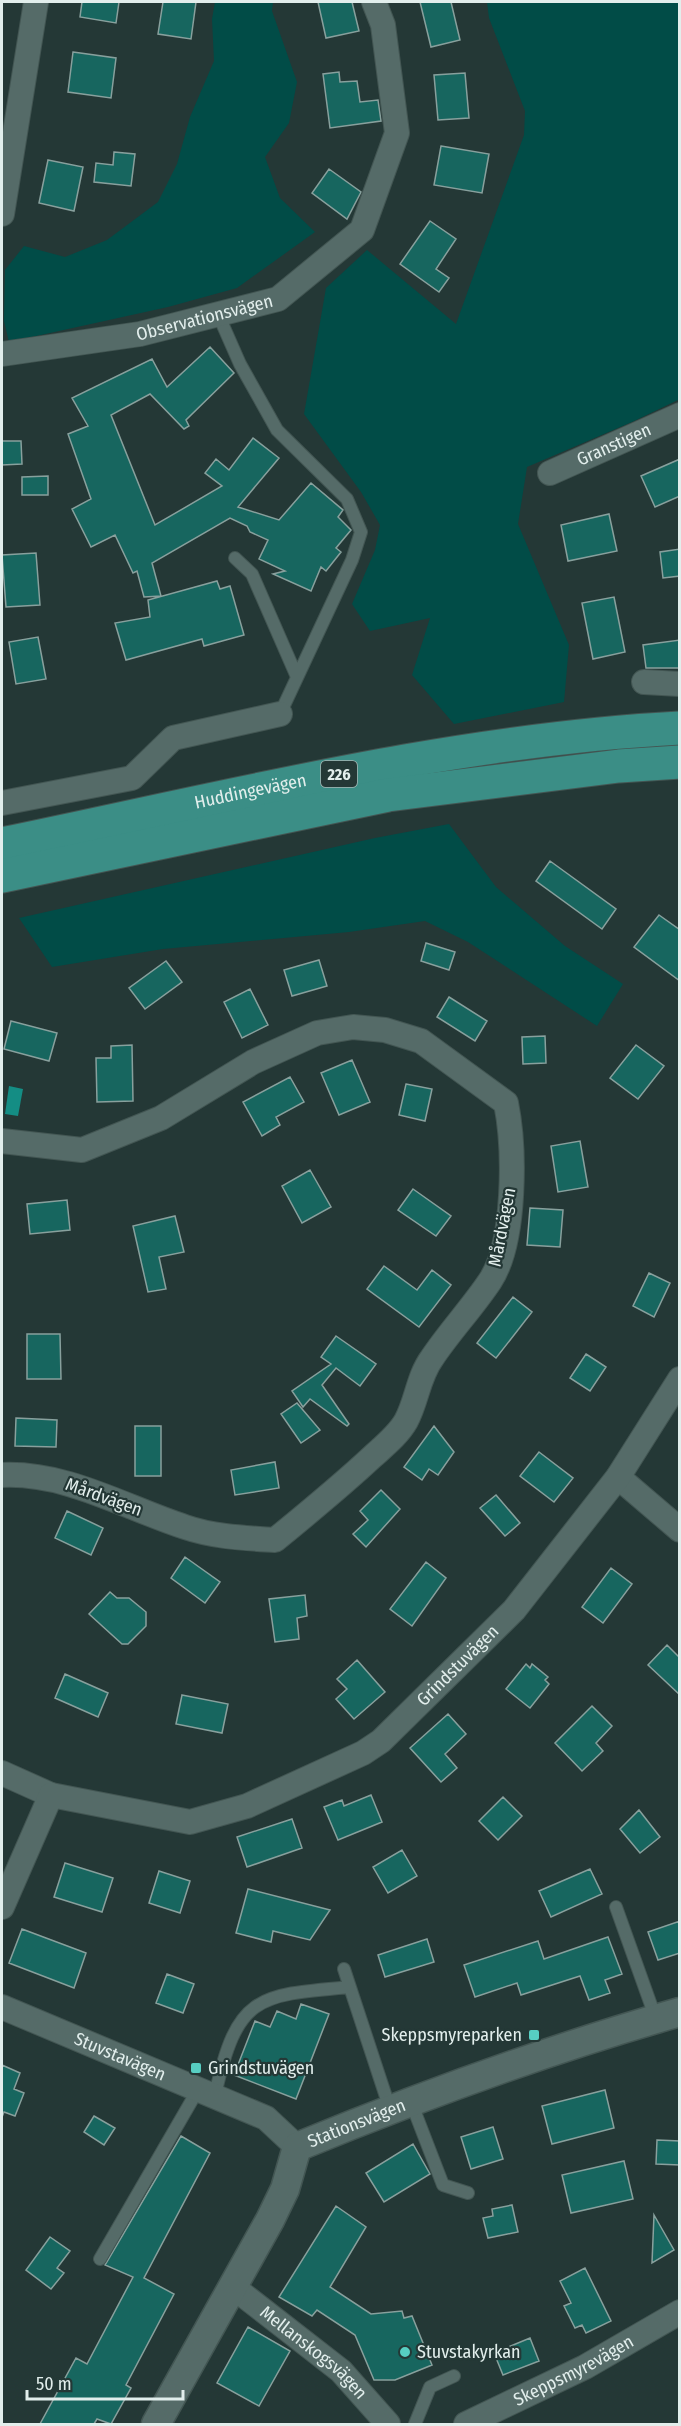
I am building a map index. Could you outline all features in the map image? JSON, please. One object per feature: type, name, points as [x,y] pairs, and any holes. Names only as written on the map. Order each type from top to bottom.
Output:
[{"type":"main road","name":"Huddingevägen","points":[[2,844],[367,769],[611,731],[680,728]]},
{"type":"main road","name":"Huddingevägen","points":[[2,876],[388,795],[619,766],[680,762]]},
{"type":"street","points":[[2,214],[36,2]]},
{"type":"street","name":"Observationsvägen","points":[[2,354],[140,334],[278,299],[362,230],[397,133],[382,25],[374,2]]},
{"type":"street","name":"Granstigen","points":[[550,473],[680,415]]},
{"type":"street","points":[[644,682],[680,684]]},
{"type":"street","points":[[2,803],[132,778],[173,738],[280,714]]},
{"type":"street","name":"Mårdvägen","points":[[2,1141],[82,1150],[161,1118],[253,1062],[317,1033],[353,1027],[385,1030],[422,1041],[506,1103],[512,1134],[513,1167],[509,1212],[500,1256],[491,1280],[430,1359],[406,1421],[399,1432],[348,1479],[275,1540],[218,1536],[186,1527],[53,1478],[24,1474],[2,1475]]},
{"type":"street","name":"Grindstuvägen","points":[[2,1773],[51,1795],[190,1822],[247,1806],[363,1753],[381,1741],[514,1610],[618,1477],[680,1379]]},
{"type":"street","points":[[618,1477],[680,1530]]},
{"type":"street","points":[[2,1907],[51,1795]]},
{"type":"street","name":"Stuvstavägen","points":[[2,2007],[207,2091],[266,2118],[297,2147]]},
{"type":"street","name":"Stationsvägen","points":[[156,2424],[285,2189],[297,2147],[401,2105],[668,2015]]},
{"type":"street","name":"Mellanskogsvägen","points":[[233,2287],[341,2371],[388,2424]]},
{"type":"street","name":"Skeppsmyrevägen","points":[[466,2424],[585,2367],[680,2312]]},
{"type":"lane","points":[[218,314],[240,364],[277,430],[347,499],[361,532],[352,560],[280,714]]},
{"type":"lane","points":[[235,558],[252,574],[297,677]]},
{"type":"lane","points":[[616,1907],[668,2015]]},
{"type":"lane","points":[[344,1969],[401,2105],[443,2185],[468,2193]]},
{"type":"lane","points":[[100,2259],[207,2091],[244,2014],[258,2003],[277,1996],[350,1987]]},
{"type":"lane","points":[[415,2424],[430,2387],[454,2376]]},
{"type":"shaded area","points":[[215,2],[273,2],[272,11],[297,82],[289,123],[265,157],[280,198],[315,232],[237,288],[168,307],[9,342],[4,321],[5,270],[24,246],[65,257],[107,240],[158,202],[177,164],[190,117],[214,61],[212,19]]},
{"type":"shaded area","points":[[487,2],[679,2],[680,399],[527,467],[518,524],[569,645],[564,702],[454,724],[412,675],[430,618],[370,631],[352,604],[375,550],[380,525],[361,492],[304,414],[326,288],[367,250],[456,324],[524,135],[525,111],[489,18]]},
{"type":"shaded area","points":[[449,824],[496,887],[565,946],[623,984],[597,1026],[468,942],[425,921],[349,932],[163,949],[52,967],[19,918],[375,838]]},
{"type":"shaded area","points":[[9,1086],[23,1089],[18,1116],[5,1114]]},
{"type":"building","points":[[82,2],[119,2],[116,23],[80,17]]},
{"type":"building","points":[[163,2],[196,2],[191,39],[158,34]]},
{"type":"building","points":[[318,2],[352,2],[359,31],[326,38]]},
{"type":"building","points":[[420,2],[451,2],[460,40],[431,47]]},
{"type":"building","points":[[73,52],[116,58],[111,98],[68,92]]},
{"type":"building","points":[[339,72],[340,82],[357,81],[360,102],[378,100],[381,121],[330,128],[323,74]]},
{"type":"building","points":[[465,73],[469,118],[438,120],[434,75]]},
{"type":"building","points":[[441,146],[489,154],[482,193],[434,185]]},
{"type":"building","points":[[114,152],[135,154],[131,186],[94,182],[96,163],[113,165]]},
{"type":"building","points":[[48,160],[83,167],[74,211],[39,203]]},
{"type":"building","points":[[329,169],[361,192],[347,219],[312,193]]},
{"type":"building","points":[[430,221],[456,239],[436,269],[449,278],[439,292],[400,264]]},
{"type":"building","points":[[210,347],[234,373],[186,420],[189,426],[184,429],[150,394],[111,415],[155,525],[222,486],[205,473],[216,459],[229,470],[253,438],[279,458],[238,507],[279,520],[311,483],[343,510],[338,517],[351,530],[336,548],[341,552],[326,571],[321,567],[311,591],[273,574],[285,571],[259,559],[268,540],[250,532],[247,526],[230,518],[152,563],[161,596],[144,597],[137,571],[133,573],[115,535],[91,547],[72,509],[91,499],[68,434],[88,426],[72,398],[152,359],[167,387]]},
{"type":"building","points":[[2,441],[21,441],[22,464],[2,465]]},
{"type":"building","points":[[680,459],[680,496],[655,507],[641,476]]},
{"type":"building","points":[[48,476],[48,495],[22,495],[22,477]]},
{"type":"building","points":[[609,514],[617,551],[568,561],[561,525]]},
{"type":"building","points":[[680,549],[680,576],[663,578],[660,552]]},
{"type":"building","points":[[36,553],[40,605],[6,607],[2,555]]},
{"type":"building","points":[[217,581],[220,589],[230,586],[244,635],[204,646],[202,639],[126,660],[115,623],[150,617],[148,600]]},
{"type":"building","points":[[614,597],[625,652],[593,659],[582,603]]},
{"type":"building","points":[[38,637],[46,679],[16,684],[9,642]]},
{"type":"building","points":[[680,640],[680,668],[646,668],[643,645]]},
{"type":"building","points":[[550,861],[616,909],[602,929],[536,881]]},
{"type":"building","points":[[659,915],[680,930],[680,981],[634,947]]},
{"type":"building","points":[[426,943],[455,952],[449,970],[421,961]]},
{"type":"building","points":[[319,960],[327,986],[292,996],[284,970]]},
{"type":"building","points":[[166,961],[182,982],[145,1009],[129,988]]},
{"type":"building","points":[[250,989],[268,1025],[242,1038],[224,1002]]},
{"type":"building","points":[[449,997],[487,1021],[475,1041],[437,1017]]},
{"type":"building","points":[[11,1021],[57,1033],[49,1061],[4,1049]]},
{"type":"building","points":[[545,1036],[546,1063],[523,1064],[522,1037]]},
{"type":"building","points":[[132,1045],[133,1101],[97,1102],[96,1058],[111,1058],[111,1046]]},
{"type":"building","points":[[636,1045],[664,1066],[638,1099],[610,1078]]},
{"type":"building","points":[[352,1060],[370,1102],[339,1115],[321,1073]]},
{"type":"building","points":[[290,1077],[304,1102],[276,1117],[280,1125],[262,1136],[243,1102]]},
{"type":"building","points":[[406,1084],[432,1089],[425,1121],[399,1115]]},
{"type":"building","points":[[580,1141],[588,1187],[558,1192],[551,1146]]},
{"type":"building","points":[[310,1170],[331,1207],[302,1223],[282,1186]]},
{"type":"building","points":[[413,1189],[451,1216],[436,1236],[398,1210]]},
{"type":"building","points":[[67,1200],[70,1230],[30,1234],[27,1204]]},
{"type":"building","points":[[530,1208],[563,1210],[560,1247],[527,1245]]},
{"type":"building","points":[[175,1216],[184,1252],[159,1257],[166,1289],[148,1292],[133,1226]]},
{"type":"building","points":[[384,1266],[417,1290],[432,1270],[451,1285],[419,1327],[367,1289]]},
{"type":"building","points":[[649,1273],[670,1283],[654,1317],[633,1306]]},
{"type":"building","points":[[513,1297],[532,1312],[496,1358],[477,1343]]},
{"type":"building","points":[[27,1334],[60,1334],[61,1379],[27,1379]]},
{"type":"building","points":[[336,1336],[376,1364],[360,1386],[336,1368],[322,1385],[349,1424],[347,1426],[310,1399],[303,1407],[292,1391],[331,1364],[321,1357]]},
{"type":"building","points":[[586,1354],[606,1367],[590,1391],[570,1378]]},
{"type":"building","points":[[297,1403],[320,1430],[301,1443],[281,1414]]},
{"type":"building","points":[[16,1418],[57,1420],[56,1447],[15,1446]]},
{"type":"building","points":[[135,1426],[161,1426],[161,1476],[135,1476]]},
{"type":"building","points":[[434,1426],[454,1452],[438,1475],[429,1469],[422,1480],[404,1467]]},
{"type":"building","points":[[539,1452],[573,1478],[554,1502],[520,1476]]},
{"type":"building","points":[[275,1462],[279,1488],[235,1495],[231,1470]]},
{"type":"building","points":[[381,1490],[400,1509],[366,1547],[353,1534],[368,1520],[360,1511]]},
{"type":"building","points":[[496,1495],[520,1523],[505,1536],[480,1508]]},
{"type":"building","points":[[67,1511],[103,1528],[91,1555],[55,1538]]},
{"type":"building","points":[[185,1557],[220,1582],[205,1603],[171,1578]]},
{"type":"building","points":[[426,1562],[446,1578],[412,1626],[390,1609]]},
{"type":"building","points":[[611,1568],[632,1584],[603,1623],[582,1607]]},
{"type":"building","points":[[110,1592],[117,1598],[129,1598],[146,1612],[146,1626],[128,1644],[122,1644],[89,1614]]},
{"type":"building","points":[[305,1595],[307,1616],[297,1618],[299,1639],[275,1642],[269,1599]]},
{"type":"building","points":[[667,1645],[680,1658],[680,1695],[648,1665]]},
{"type":"building","points":[[357,1660],[385,1692],[354,1719],[336,1699],[347,1689],[337,1679]]},
{"type":"building","points":[[526,1664],[530,1668],[532,1664],[548,1677],[545,1680],[549,1684],[530,1708],[506,1689]]},
{"type":"building","points":[[65,1674],[108,1693],[98,1717],[55,1698]]},
{"type":"building","points":[[182,1695],[228,1704],[222,1733],[176,1724]]},
{"type":"building","points":[[592,1706],[612,1726],[596,1743],[603,1751],[582,1771],[555,1743]]},
{"type":"building","points":[[448,1714],[466,1734],[445,1754],[457,1768],[441,1782],[410,1748]]},
{"type":"building","points":[[371,1795],[382,1822],[338,1840],[324,1807],[342,1800],[344,1806]]},
{"type":"building","points":[[503,1797],[522,1816],[498,1840],[479,1821]]},
{"type":"building","points":[[639,1810],[660,1837],[640,1853],[620,1829]]},
{"type":"building","points":[[292,1819],[302,1848],[247,1867],[237,1837]]},
{"type":"building","points":[[402,1850],[417,1876],[388,1893],[373,1867]]},
{"type":"building","points":[[65,1863],[113,1878],[102,1912],[54,1897]]},
{"type":"building","points":[[590,1869],[602,1894],[551,1917],[539,1891]]},
{"type":"building","points":[[159,1871],[190,1881],[180,1913],[149,1903]]},
{"type":"building","points":[[248,1889],[330,1910],[310,1940],[273,1931],[271,1942],[236,1933]]},
{"type":"building","points":[[680,1921],[680,1953],[658,1960],[648,1932]]},
{"type":"building","points":[[22,1929],[86,1953],[74,1988],[9,1963]]},
{"type":"building","points":[[608,1937],[622,1974],[605,1980],[610,1993],[589,2000],[580,1976],[521,1995],[517,1983],[475,1997],[464,1965],[538,1941],[544,1959]]},
{"type":"building","points":[[427,1939],[434,1962],[385,1977],[378,1955]]},
{"type":"building","points":[[167,1974],[194,1984],[183,2013],[156,2003]]},
{"type":"building","points":[[301,2004],[329,2014],[296,2099],[234,2075],[255,2021],[270,2027],[277,2011],[296,2019]]},
{"type":"building","points":[[2,2065],[20,2073],[14,2089],[24,2093],[15,2116],[4,2112],[2,2117]]},
{"type":"building","points":[[605,2090],[614,2128],[552,2144],[542,2106]]},
{"type":"building","points":[[94,2116],[115,2128],[104,2145],[84,2132]]},
{"type":"building","points":[[493,2127],[503,2159],[471,2169],[461,2137]]},
{"type":"building","points":[[181,2136],[210,2153],[144,2278],[174,2294],[126,2385],[131,2388],[111,2424],[97,2419],[94,2424],[40,2424],[76,2358],[87,2364],[133,2277],[105,2265]]},
{"type":"building","points":[[657,2140],[680,2141],[680,2165],[656,2164]]},
{"type":"building","points":[[413,2144],[430,2174],[384,2202],[366,2173]]},
{"type":"building","points":[[624,2161],[633,2199],[571,2213],[562,2175]]},
{"type":"building","points":[[512,2205],[518,2232],[488,2238],[483,2218],[493,2216],[492,2209]]},
{"type":"building","points":[[336,2206],[366,2227],[330,2287],[371,2314],[402,2311],[404,2318],[412,2316],[432,2365],[395,2380],[374,2380],[355,2335],[317,2310],[312,2316],[279,2297]]},
{"type":"building","points":[[654,2215],[674,2250],[652,2263]]},
{"type":"building","points":[[50,2237],[70,2251],[57,2268],[64,2273],[51,2289],[26,2270]]},
{"type":"building","points":[[585,2268],[611,2321],[586,2333],[582,2325],[575,2328],[564,2306],[571,2303],[560,2281]]},
{"type":"building","points":[[248,2327],[290,2351],[259,2406],[217,2383]]},
{"type":"building","points":[[530,2338],[539,2361],[503,2375],[494,2353]]},
{"type":"place","name":"Skeppsmyreparken","points":[[534,2035]]},
{"type":"place","name":"Grindstuvägen","points":[[196,2068]]},
{"type":"place","name":"Stuvstakyrkan","points":[[405,2352]]}]
